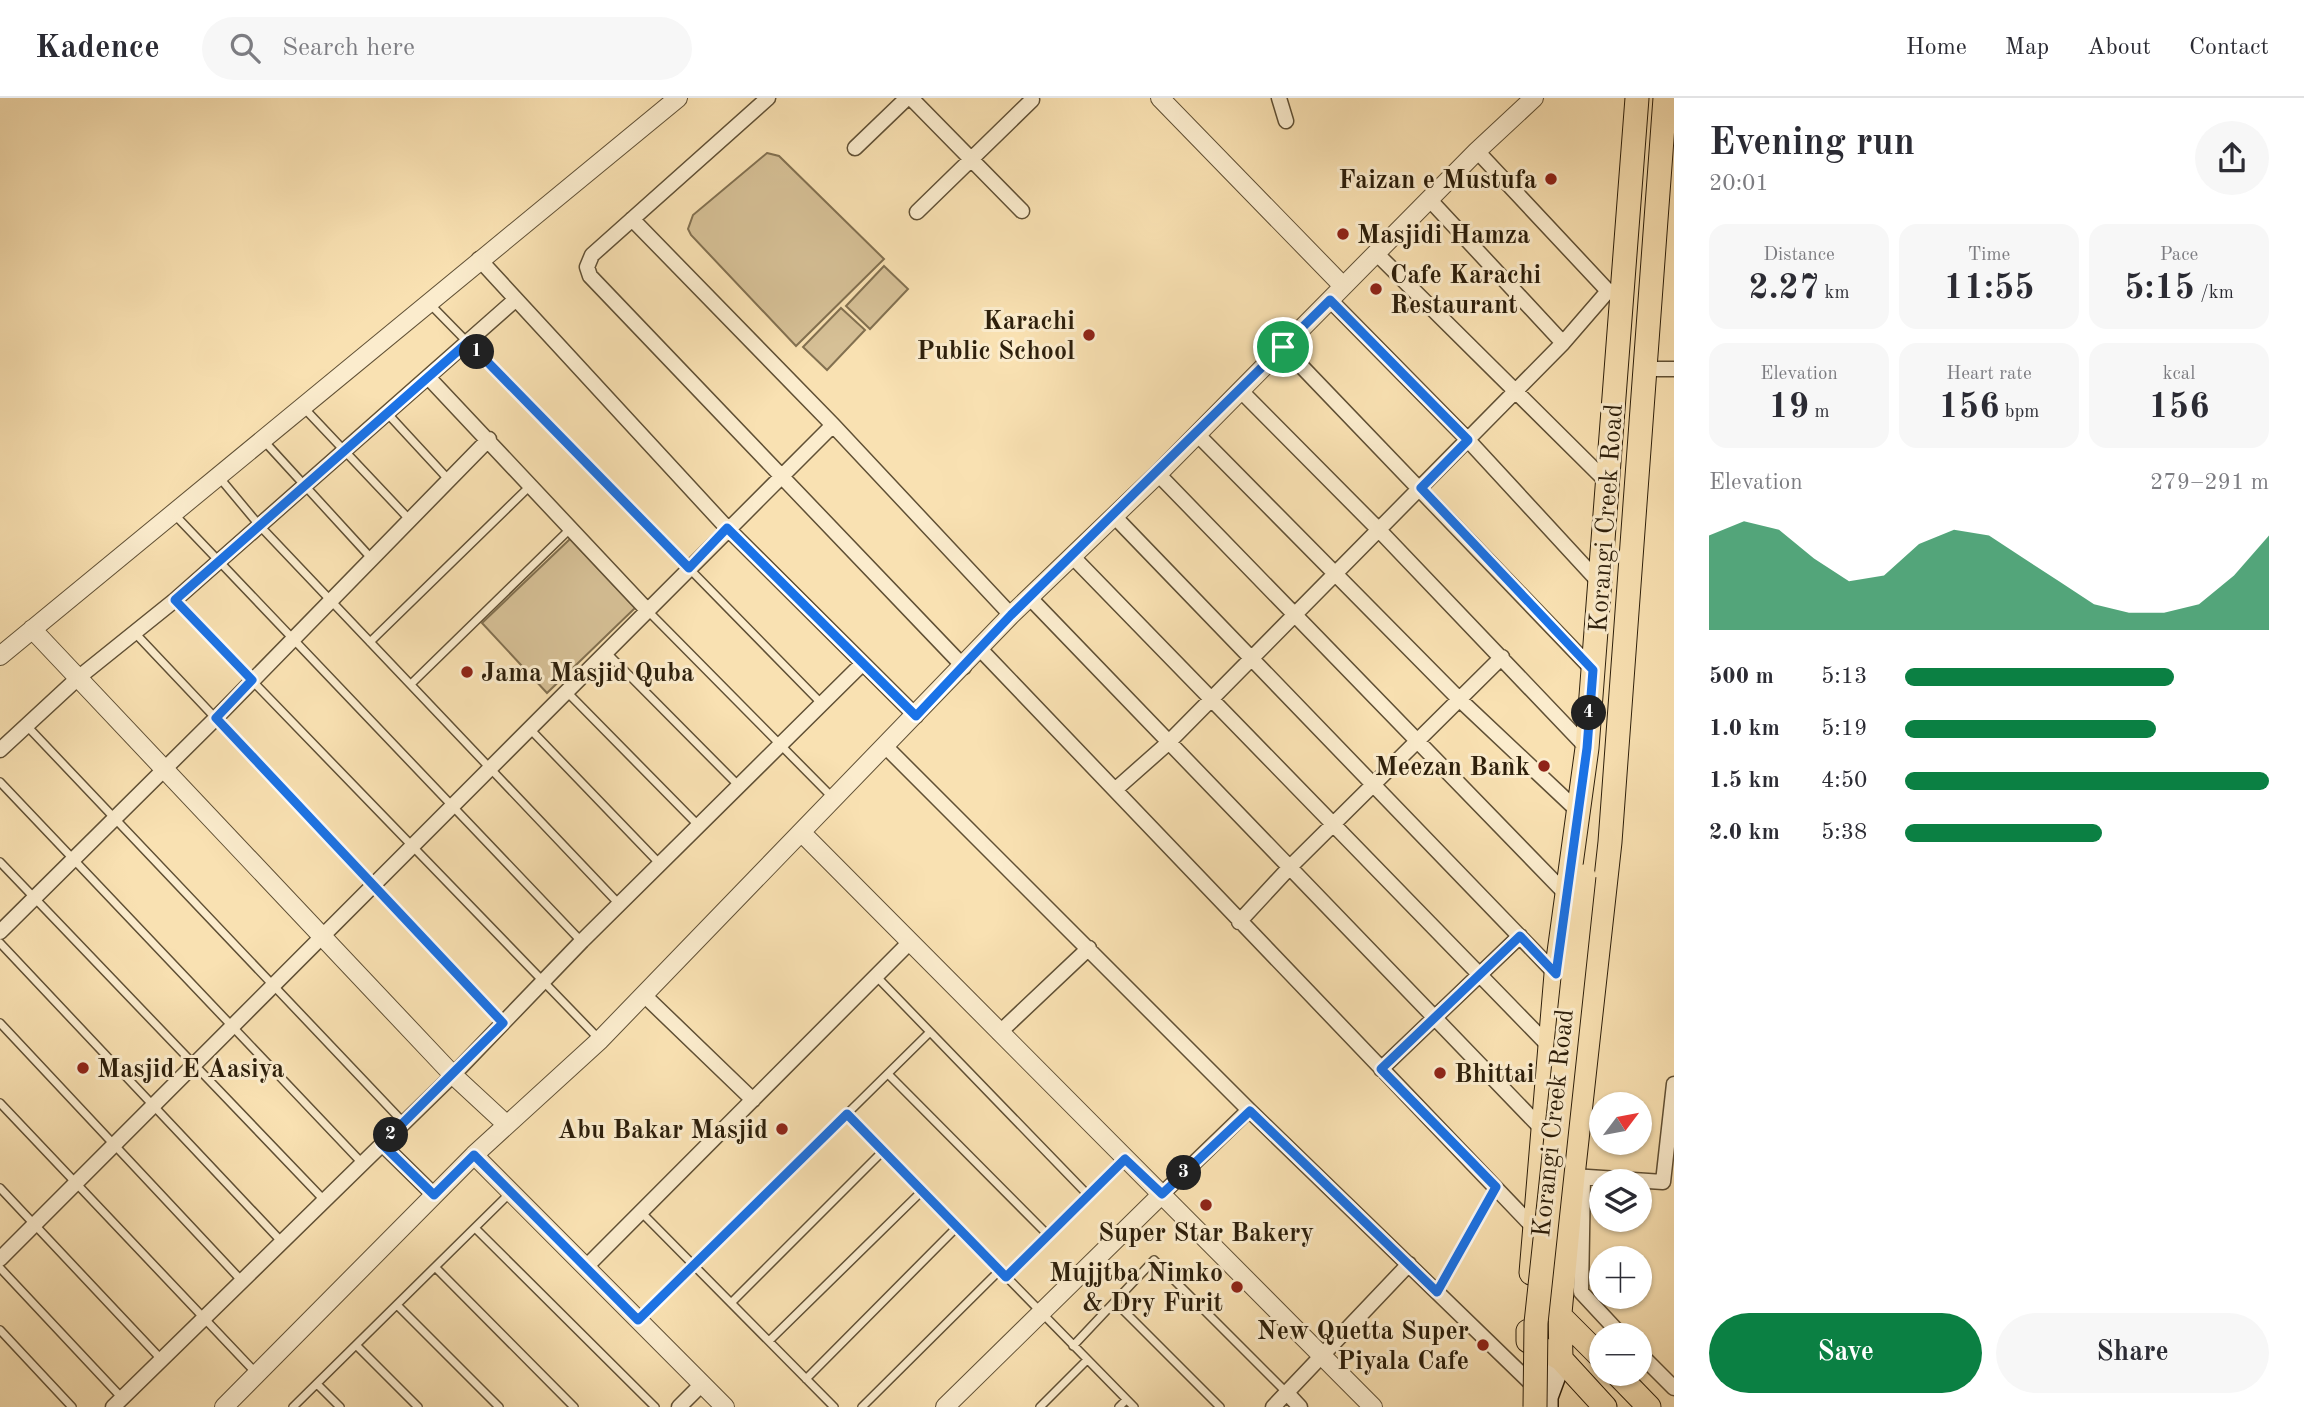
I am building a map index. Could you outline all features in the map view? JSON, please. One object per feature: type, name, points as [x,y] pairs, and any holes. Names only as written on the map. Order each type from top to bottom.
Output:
[{"type":"main road","name":"Korangi Creek Road","points":[[1528,1341],[1534,1228],[1556,974],[1587,748],[1606,481],[1615,291],[1637,98]]},
{"type":"main road","name":"Korangi Creek Road","points":[[1561,1359],[1560,1314],[1578,1177],[1609,842],[1665,98]]},
{"type":"main road","points":[[1543,1404],[1537,1309],[1584,876],[1576,837]]},
{"type":"main road","points":[[1584,876],[1609,842]]},
{"type":"main road","points":[[1530,1299],[1560,1314],[1589,1344]]},
{"type":"main road","points":[[1527,1407],[1528,1341],[1561,1359],[1605,1407]]},
{"type":"main road","points":[[1543,1404],[1561,1359]]},
{"type":"main road","points":[[1629,1386],[1649,1407]]},
{"type":"street","points":[[0,656],[479,259],[678,98]]},
{"type":"street","points":[[768,98],[592,255],[587,267],[590,276],[779,477],[964,667]]},
{"type":"street","points":[[855,148],[909,98],[1022,211]]},
{"type":"street","points":[[1160,98],[1343,286]]},
{"type":"street","points":[[1279,98],[1286,121]]},
{"type":"street","points":[[224,1407],[474,1155],[600,1040],[964,667],[1011,615],[1157,474],[1477,151],[1534,98]]},
{"type":"street","points":[[916,212],[1032,100]]},
{"type":"street","points":[[1116,789],[1168,743],[1615,291],[1477,151]]},
{"type":"street","points":[[1429,199],[1563,343]]},
{"type":"street","points":[[632,219],[833,425],[1011,615]]},
{"type":"street","points":[[1376,253],[1606,481]]},
{"type":"street","points":[[479,259],[727,528],[916,716]]},
{"type":"street","points":[[0,750],[78,678],[175,600],[515,300]]},
{"type":"street","points":[[1330,300],[1468,440],[1598,581]]},
{"type":"street","points":[[1283,347],[1593,670]]},
{"type":"street","points":[[1645,369],[1674,369]]},
{"type":"street","points":[[428,377],[648,611]]},
{"type":"street","points":[[1240,390],[1379,530],[1587,748]]},
{"type":"street","points":[[0,1259],[195,1067],[273,985],[607,653],[727,528],[833,425]]},
{"type":"street","points":[[1196,434],[1459,699],[1579,812]]},
{"type":"street","points":[[0,932],[216,718],[488,439]]},
{"type":"street","points":[[1157,474],[1297,614],[1568,896]]},
{"type":"street","points":[[1114,516],[1556,974]]},
{"type":"street","points":[[1072,556],[1550,1047]]},
{"type":"street","points":[[1030,598],[1542,1129]]},
{"type":"street","points":[[32,629],[453,1075],[507,1125]]},
{"type":"street","points":[[980,649],[1534,1228],[1567,1251]]},
{"type":"street","points":[[1239,922],[1289,868],[1502,657]]},
{"type":"street","points":[[118,1403],[453,1075],[582,941],[862,664]]},
{"type":"street","points":[[886,747],[1250,1111],[1527,1381],[1543,1404]]},
{"type":"street","points":[[802,834],[1373,1407]]},
{"type":"street","points":[[1381,1069],[1520,936]]},
{"type":"street","points":[[586,1267],[909,943]]},
{"type":"street","points":[[999,1033],[1089,948]]},
{"type":"street","points":[[644,995],[753,1100]]},
{"type":"street","points":[[1610,1323],[1581,1292],[1578,1177],[1668,1182],[1674,1084]]},
{"type":"street","points":[[946,1407],[1250,1111]]},
{"type":"street","points":[[382,1144],[434,1195]]},
{"type":"street","points":[[474,1155],[725,1407]]},
{"type":"street","points":[[1273,1407],[1409,1265]]},
{"type":"street","points":[[1652,1366],[1674,1388]]},
{"type":"street","points":[[679,1407],[702,1384]]},
{"type":"street","points":[[1287,1393],[1300,1407]]},
{"type":"lane","points":[[428,302],[822,704]]},
{"type":"lane","points":[[302,406],[409,519]]},
{"type":"lane","points":[[387,413],[448,479]]},
{"type":"lane","points":[[263,440],[372,559]]},
{"type":"lane","points":[[219,477],[259,525],[620,906]]},
{"type":"lane","points":[[370,642],[530,486]]},
{"type":"lane","points":[[173,513],[582,941]]},
{"type":"lane","points":[[411,684],[570,529]]},
{"type":"lane","points":[[175,600],[600,1040]]},
{"type":"lane","points":[[648,611],[835,800]]},
{"type":"lane","points":[[135,633],[375,884],[503,1023]]},
{"type":"lane","points":[[607,653],[739,786]]},
{"type":"lane","points":[[566,691],[698,825]]},
{"type":"lane","points":[[27,725],[404,1123]]},
{"type":"lane","points":[[529,729],[660,864]]},
{"type":"lane","points":[[0,782],[362,1163]]},
{"type":"lane","points":[[0,862],[324,1199]]},
{"type":"lane","points":[[0,943],[281,1241]]},
{"type":"lane","points":[[876,976],[1088,1195]]},
{"type":"lane","points":[[0,1023],[241,1280]]},
{"type":"lane","points":[[638,1320],[930,1032]]},
{"type":"lane","points":[[888,1074],[1048,1235]]},
{"type":"lane","points":[[0,1104],[257,1374]]},
{"type":"lane","points":[[847,1114],[1134,1407]]},
{"type":"lane","points":[[731,1303],[883,1151]]},
{"type":"lane","points":[[1006,1277],[1125,1159]]},
{"type":"lane","points":[[1437,1292],[1496,1187]]},
{"type":"lane","points":[[0,1188],[161,1359]]},
{"type":"lane","points":[[769,1341],[922,1191]]},
{"type":"lane","points":[[293,1407],[511,1192]]},
{"type":"lane","points":[[641,1212],[834,1407]]},
{"type":"lane","points":[[806,1379],[957,1227]]},
{"type":"lane","points":[[475,1228],[655,1407]]},
{"type":"lane","points":[[1073,1346],[1154,1260],[1287,1393]]},
{"type":"lane","points":[[435,1267],[574,1407]]},
{"type":"lane","points":[[0,1268],[118,1403]]},
{"type":"lane","points":[[862,1407],[1000,1270]]},
{"type":"lane","points":[[1115,1302],[1220,1407]]},
{"type":"lane","points":[[397,1305],[499,1407]]},
{"type":"lane","points":[[0,1330],[72,1407]]},
{"type":"lane","points":[[356,1345],[418,1407]]},
{"type":"lane","points":[[1040,1407],[1087,1360]]},
{"type":"lane","points":[[317,1384],[340,1407]]},
{"type":"lane","points":[[1119,1407],[1126,1399]]},
{"type":"shaded area","points":[[767,153],[779,156],[884,259],[796,346],[688,229],[693,215]]},
{"type":"shaded area","points":[[884,266],[908,289],[870,329],[846,306]]},
{"type":"shaded area","points":[[841,308],[865,330],[827,370],[803,347]]},
{"type":"shaded area","points":[[570,539],[635,608],[547,693],[482,623]]},
{"type":"place","name":"Faizan e Mustufa","points":[[1551,179]]},
{"type":"place","name":"Masjidi Hamza","points":[[1343,234]]},
{"type":"place","name":"Cafe Karachi Restaurant","points":[[1376,289]]},
{"type":"place","name":"Karachi Public School","points":[[1089,335]]},
{"type":"place","name":"Jama Masjid Quba","points":[[467,672]]},
{"type":"place","name":"Meezan Bank","points":[[1544,766]]},
{"type":"place","name":"Masjid E Aasiya","points":[[83,1068]]},
{"type":"place","name":"Bhittai","points":[[1440,1073]]},
{"type":"place","name":"Abu Bakar Masjid","points":[[782,1129]]},
{"type":"place","name":"Super Star Bakery","points":[[1206,1205]]},
{"type":"place","name":"Mujjtba Nimko & Dry Furit","points":[[1237,1287]]},
{"type":"place","name":"New Quetta Super Piyala Cafe","points":[[1483,1345]]},
{"type":"route","points":[[1330,300],[1468,440],[1421,488],[1593,670],[1587,748],[1556,974],[1520,936],[1381,1069],[1496,1187],[1437,1292],[1250,1111],[1162,1194],[1125,1159],[1006,1277],[847,1114],[638,1320],[474,1155],[434,1195],[382,1144],[503,1023],[216,718],[252,680],[175,600],[259,525],[468,342],[689,568],[727,528],[916,716],[1011,615],[1283,347],[1330,300]]}]
